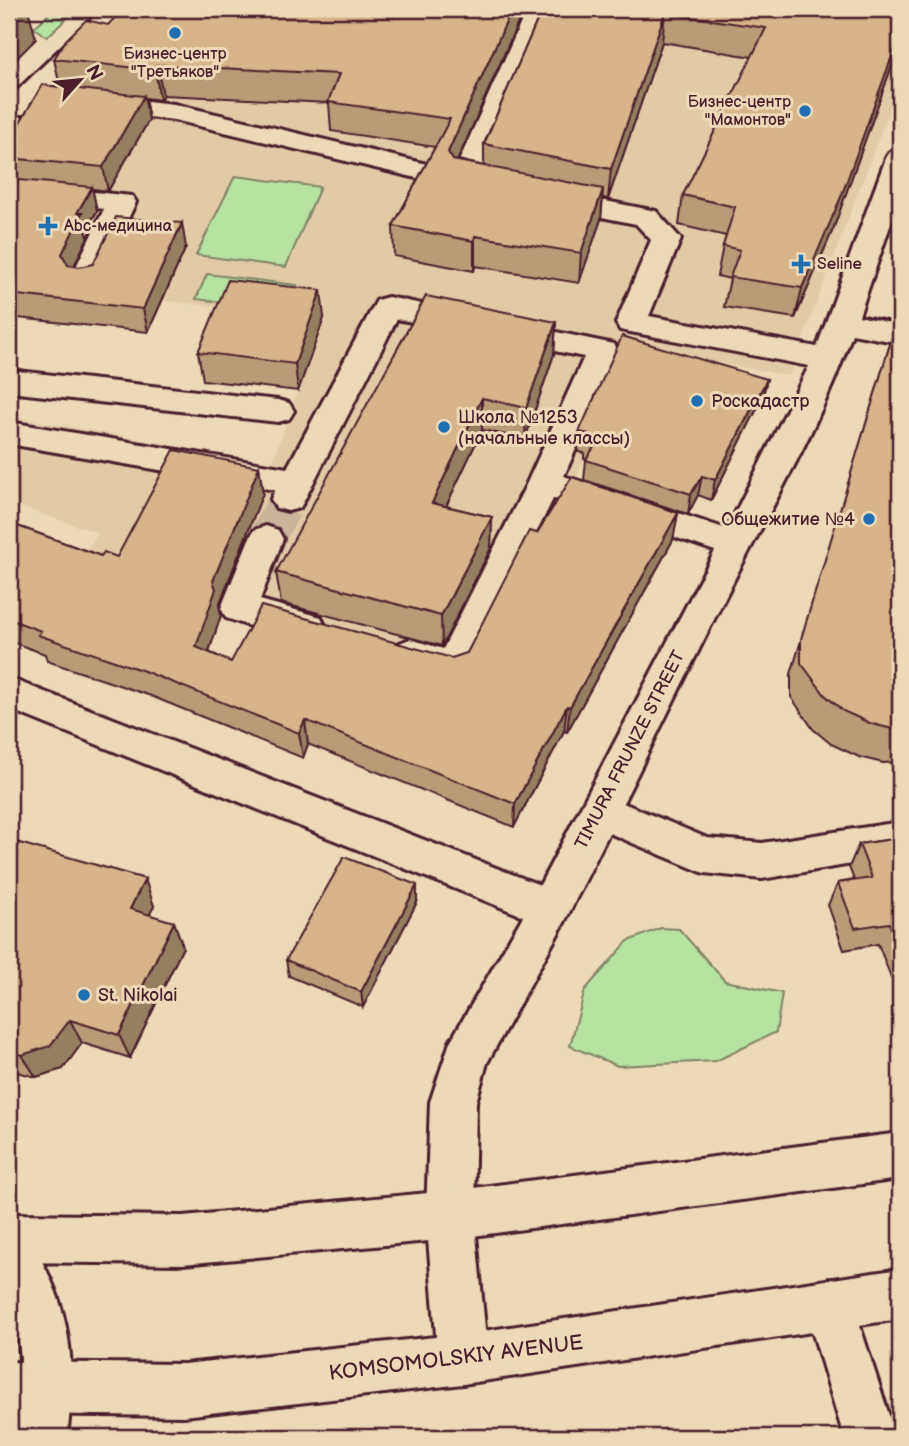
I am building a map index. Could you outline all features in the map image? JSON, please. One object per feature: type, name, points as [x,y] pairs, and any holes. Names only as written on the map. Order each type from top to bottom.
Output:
[{"type":"street","points":[[9,115],[116,9]]},
{"type":"street","points":[[539,9],[464,181],[646,218],[666,239],[631,323],[828,359]]},
{"type":"street","points":[[27,95],[174,113],[421,171]]},
{"type":"street","name":"TIMURA FRUNZE STREET","points":[[463,1359],[450,1215],[453,1102],[466,1057],[550,908],[828,359],[900,158]]},
{"type":"street","points":[[9,191],[122,202],[85,279]]},
{"type":"street","points":[[9,433],[292,490],[388,307],[603,351],[543,485],[453,666],[239,608],[266,539]]},
{"type":"street","points":[[842,322],[896,334]]},
{"type":"street","points":[[9,381],[278,411]]},
{"type":"street","points":[[543,485],[572,489],[736,545]]},
{"type":"street","points":[[9,692],[550,908]]},
{"type":"street","points":[[599,811],[704,855],[762,861],[900,839]]},
{"type":"street","points":[[9,1238],[183,1240],[450,1215],[900,1156]]},
{"type":"street","points":[[9,1256],[15,1261],[38,1303],[46,1343],[32,1405]]},
{"type":"street","name":"KOMSOMOLSKIY AVENUE","points":[[32,1405],[463,1359],[900,1294]]},
{"type":"street","points":[[829,1304],[870,1437]]},
{"type":"shaded area","points":[[139,9],[900,9],[900,82],[789,376],[648,350],[584,459],[561,518],[473,695],[399,664],[210,613],[74,570],[98,533],[9,503],[9,416],[272,463],[323,318],[9,284],[9,144]]},
{"type":"green space","points":[[54,9],[77,9],[47,37],[34,28]]},
{"type":"green space","points":[[235,176],[320,187],[286,267],[196,255]]},
{"type":"green space","points":[[207,274],[297,285],[287,310],[196,299]]},
{"type":"green space","points":[[661,928],[679,929],[725,981],[782,993],[776,1032],[716,1061],[618,1066],[570,1046],[585,990],[628,941]]},
{"type":"building","points":[[9,9],[23,9],[9,23]]},
{"type":"building","points":[[123,9],[512,9],[448,152],[453,160],[603,189],[581,253],[475,236],[474,241],[393,226],[450,119],[328,102],[339,74],[157,65],[155,70],[54,59],[66,40],[86,20],[108,25]]},
{"type":"building","name":"Бизнес-центр \"Мамонтов\"","points":[[542,9],[900,9],[900,34],[841,197],[802,288],[730,277],[740,250],[723,246],[735,207],[683,195],[766,28],[665,13],[611,169],[484,144]]},
{"type":"building","points":[[42,85],[144,96],[103,167],[9,158],[9,141]]},
{"type":"building","points":[[9,179],[92,187],[77,213],[82,213],[62,254],[68,265],[80,267],[93,264],[116,217],[182,223],[143,309],[9,294]]},
{"type":"building","points":[[228,280],[321,290],[295,364],[198,352]]},
{"type":"building","points":[[426,296],[556,322],[526,408],[482,398],[432,503],[492,517],[441,616],[276,572]]},
{"type":"building","name":"Общежитие №4","points":[[900,321],[900,730],[897,730],[872,724],[843,711],[825,695],[801,663],[801,639],[896,324],[899,325]]},
{"type":"building","points":[[622,336],[767,379],[715,480],[702,476],[691,494],[586,460],[597,442],[586,439],[589,434],[579,432]]},
{"type":"building","points":[[174,450],[259,467],[213,581],[216,589],[196,647],[231,662],[261,606],[452,658],[467,653],[529,531],[537,533],[572,477],[678,513],[570,707],[567,706],[515,804],[305,720],[299,733],[144,671],[38,635],[41,631],[9,619],[9,523],[101,556],[104,552],[117,557]]},
{"type":"building","points":[[900,838],[900,950],[889,923],[855,928],[838,883],[872,878],[859,844]]},
{"type":"building","name":"St. Nikolai","points":[[9,840],[145,879],[130,909],[174,922],[119,1035],[70,1020],[50,1046],[22,1055],[9,1051]]},
{"type":"building","points":[[344,857],[417,885],[361,992],[286,960]]},
{"type":"tunnel","points":[[266,539],[288,499]]},
{"type":"place","name":"Бизнес-центр \"Третьяков\"","points":[[175,33]]},
{"type":"place","name":"Бизнес-центр \"Мамонтов\"","points":[[805,111]]},
{"type":"place","name":"Abc-медицина","points":[[48,226]]},
{"type":"place","name":"Seline","points":[[801,264]]},
{"type":"place","name":"Роскадастр","points":[[697,401]]},
{"type":"place","name":"Школа №1253 (начальные классы)","points":[[444,427]]},
{"type":"place","name":"Общежитие №4","points":[[869,519]]},
{"type":"place","name":"St. Nikolai","points":[[84,995]]}]
